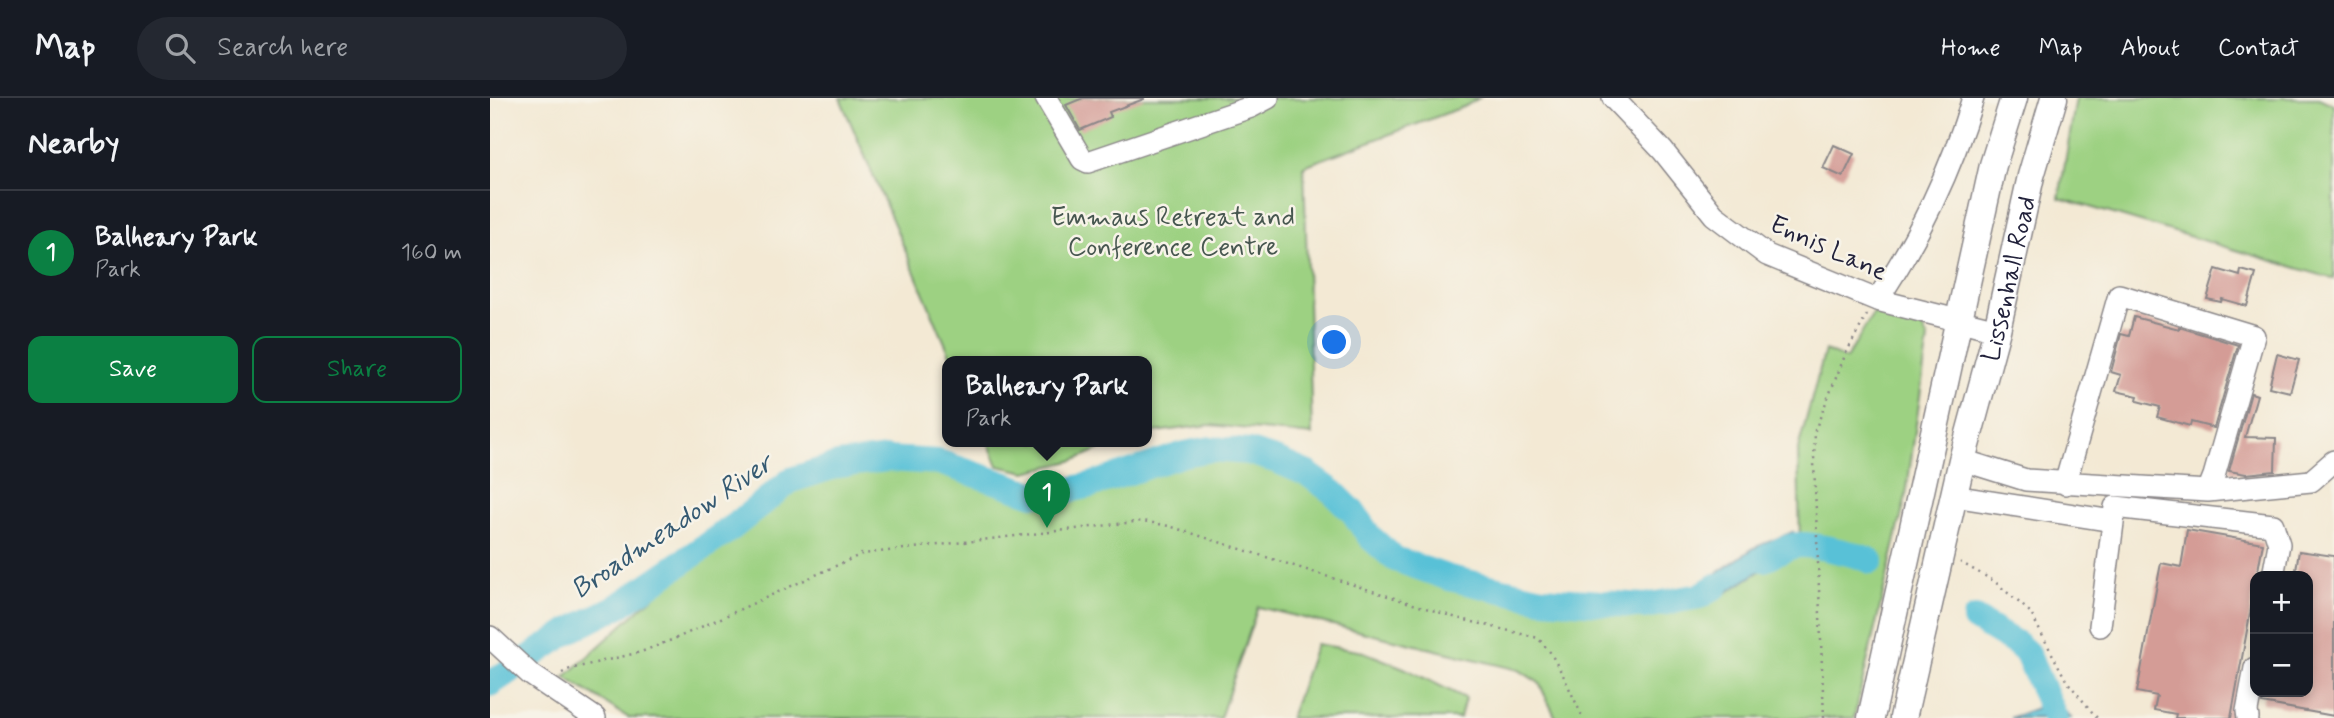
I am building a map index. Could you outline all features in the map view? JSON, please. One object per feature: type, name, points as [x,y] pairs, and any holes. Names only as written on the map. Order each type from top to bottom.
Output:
[{"type":"main road","name":"Lissenhall Road","points":[[1871,718],[1993,166],[2014,98]]},
{"type":"main road","name":"Lissenhall Road","points":[[1903,718],[1953,496],[1997,330],[2031,176],[2054,98]]},
{"type":"main road","points":[[1928,453],[1962,460]]},
{"type":"street","points":[[1046,98],[1082,159],[1088,162],[1251,107],[1268,98]]},
{"type":"street","name":"Ennis Lane","points":[[1613,98],[1662,151],[1714,215],[1767,255],[1877,300],[1997,330]]},
{"type":"street","points":[[1877,300],[1923,221],[1964,129],[1973,98]]},
{"type":"street","points":[[2066,484],[2119,295],[2254,336],[2208,491]]},
{"type":"street","points":[[1962,460],[2026,480],[2208,491],[2311,481],[2334,461]]},
{"type":"street","points":[[1953,496],[2113,521]]},
{"type":"street","points":[[2100,626],[2115,507],[2273,525],[2279,544],[2274,571]]},
{"type":"street","points":[[496,643],[537,679],[595,718]]},
{"type":"street","points":[[2248,718],[2250,695]]},
{"type":"path","points":[[1824,718],[1815,430],[1846,353],[1877,300]]},
{"type":"path","points":[[537,679],[641,652],[862,554],[1143,521],[1169,526],[1457,618],[1538,638],[1550,652],[1583,718]]},
{"type":"path","points":[[1960,562],[1994,581],[2030,612],[2066,680],[2097,718]]},
{"type":"green space","name":"Emmaus Retreat and Conference Centre","points":[[840,98],[1479,98],[1463,107],[1304,166],[1312,435],[1209,425],[1152,432],[1152,356],[950,356]]},
{"type":"green space","points":[[2076,98],[2319,98],[2334,105],[2334,279],[2059,198]]},
{"type":"green space","points":[[1897,313],[1919,322],[1928,339],[1906,496],[1854,718],[1556,718],[1539,683],[1519,670],[1258,607],[1220,718],[629,718],[565,677],[674,578],[802,484],[827,475],[881,466],[915,466],[969,476],[1006,493],[1033,498],[1075,496],[1134,479],[1200,455],[1268,465],[1290,473],[1340,513],[1365,544],[1389,563],[1438,584],[1551,606],[1667,612],[1718,598],[1800,545],[1798,449],[1825,350],[1846,359],[1873,314]]},
{"type":"green space","points":[[990,447],[1105,447],[1075,460],[1026,472],[998,466]]},
{"type":"green space","points":[[1316,644],[1364,652],[1465,698],[1460,718],[1290,718]]},
{"type":"water","points":[[1793,532],[1796,547],[1718,598],[1684,607],[1683,591],[1699,585],[1754,548]]},
{"type":"water","points":[[2037,708],[2063,709],[2071,718],[2010,718]]},
{"type":"building","points":[[1083,98],[1144,99],[1109,112],[1111,117],[1080,130],[1066,105]]},
{"type":"building","points":[[1834,145],[1854,154],[1843,177],[1823,168]]},
{"type":"building","points":[[2216,269],[2240,276],[2241,270],[2256,274],[2247,306],[2222,299],[2221,302],[2207,299]]},
{"type":"building","points":[[2134,317],[2238,345],[2214,428],[2191,422],[2190,426],[2157,417],[2160,407],[2137,401],[2138,396],[2116,391],[2121,375],[2111,372],[2121,334],[2129,336]]},
{"type":"building","points":[[2277,354],[2299,360],[2290,392],[2269,387]]},
{"type":"building","points":[[2251,393],[2257,395],[2245,437],[2276,438],[2275,471],[2246,474],[2229,471]]},
{"type":"building","points":[[2187,530],[2263,543],[2258,571],[2250,571],[2250,614],[2231,718],[2175,718],[2176,714],[2154,710],[2157,696],[2137,692],[2161,563],[2181,567]]},
{"type":"building","points":[[2299,551],[2334,556],[2334,716],[2262,703],[2263,697],[2313,697],[2313,571],[2296,571]]},
{"type":"waterway","name":"Broadmeadow River","points":[[490,684],[569,631],[620,605],[733,527],[791,480],[838,465],[887,459],[939,462],[1033,494],[1091,485],[1184,454],[1211,449],[1249,452],[1308,474],[1333,492],[1353,512],[1370,537],[1395,559],[1449,578],[1542,599],[1645,606],[1700,596],[1716,586]]},
{"type":"waterway","points":[[1764,559],[1786,548],[1801,545],[1836,550],[1871,561]]},
{"type":"waterway","points":[[1975,619],[2027,653],[2055,718]]},
{"type":"place","name":"Balheary Park","points":[[1047,528]]}]
